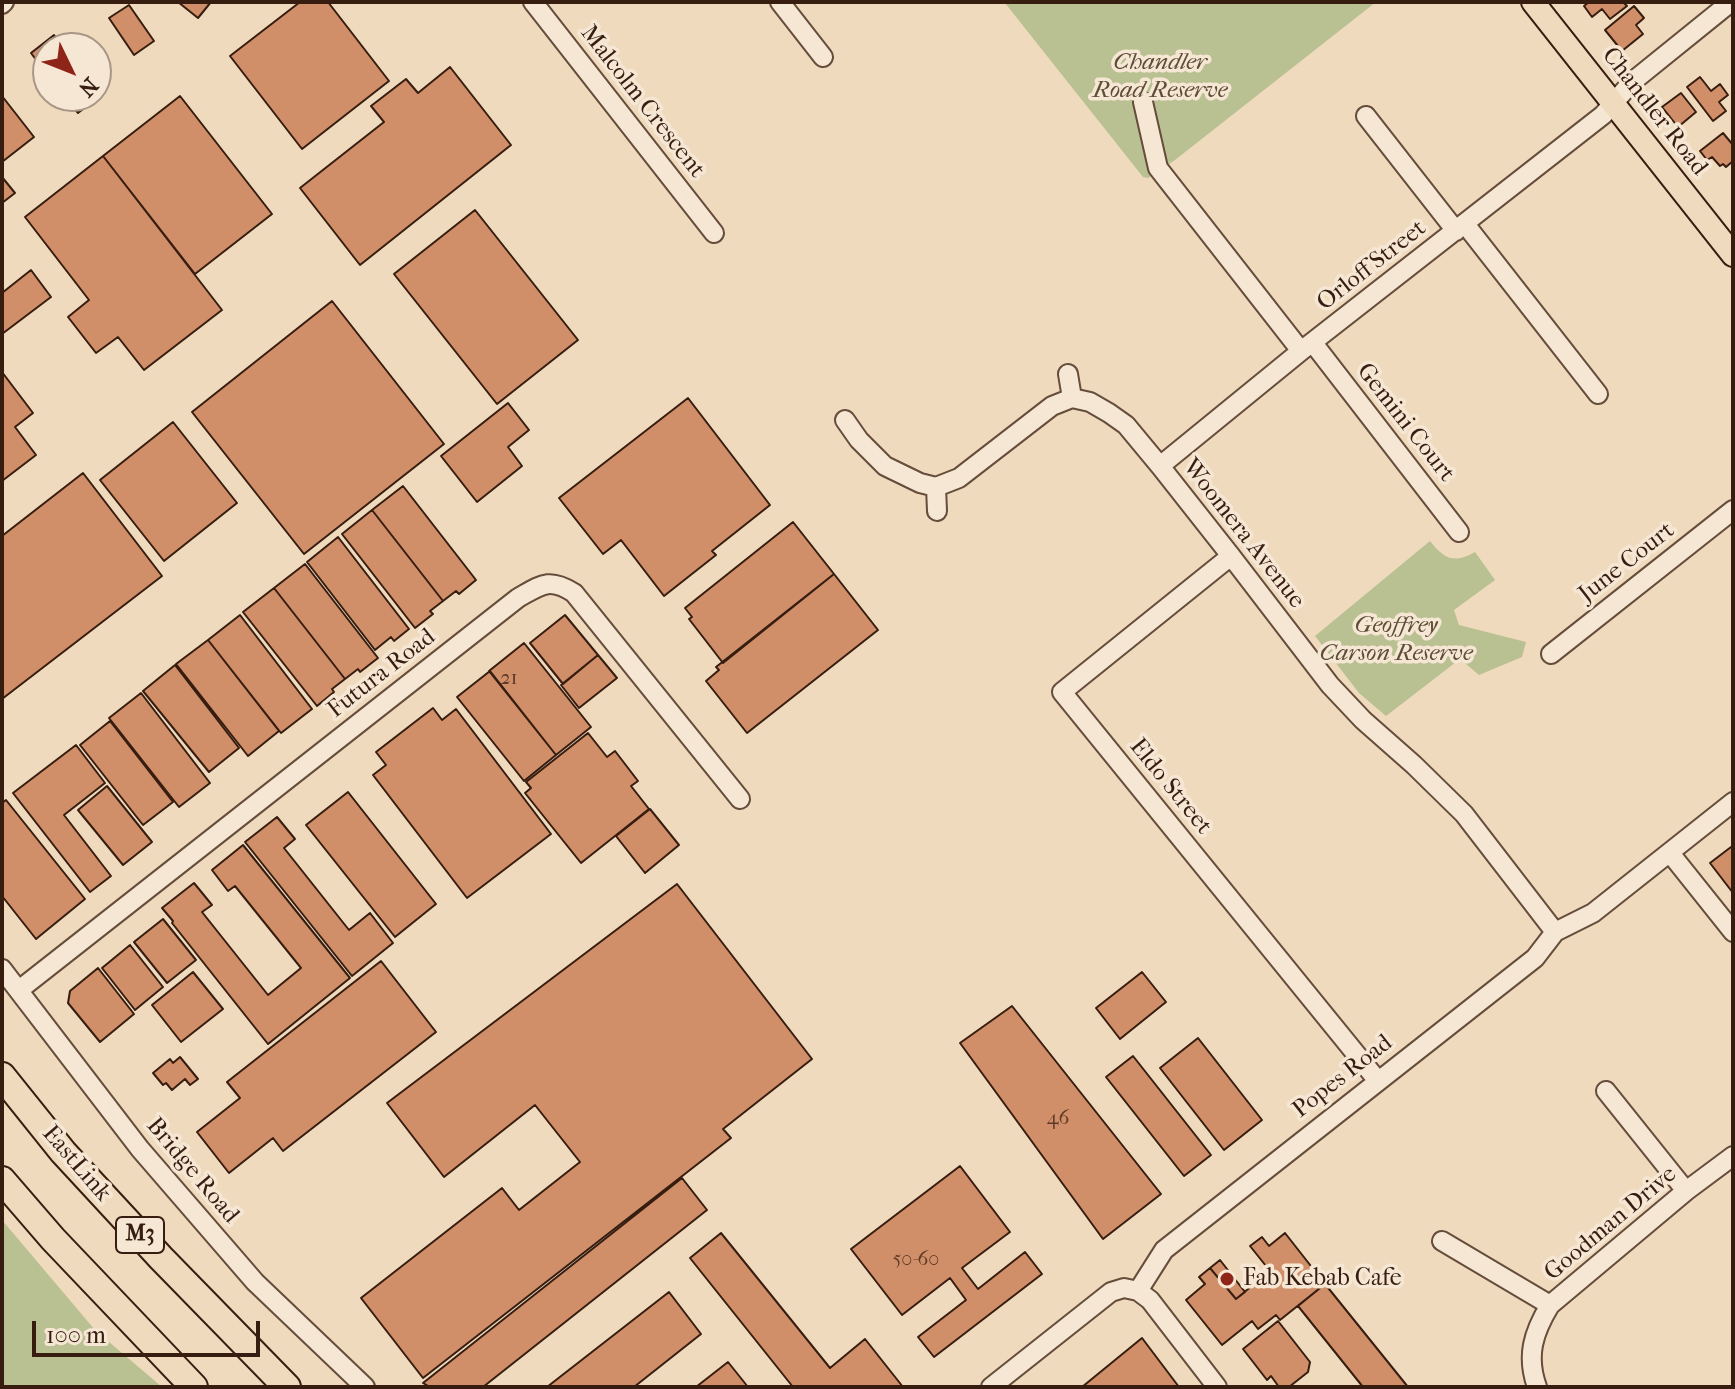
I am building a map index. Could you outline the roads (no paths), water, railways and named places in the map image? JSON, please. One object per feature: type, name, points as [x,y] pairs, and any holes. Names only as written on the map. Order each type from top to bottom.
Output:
[{"type":"highway","name":"EastLink","points":[[2,1076],[63,1152],[287,1387]]},
{"type":"highway","name":"M3","points":[[2,1180],[53,1239],[194,1387]]},
{"type":"main road","name":"Chandler Road","points":[[1533,2],[1733,255]]},
{"type":"street","name":"Malcolm Crescent","points":[[533,2],[714,233]]},
{"type":"street","points":[[780,2],[823,57]]},
{"type":"street","name":"Orloff Street","points":[[1160,466],[1603,115],[1632,82],[1731,2]]},
{"type":"street","name":"Gemini Court","points":[[1143,102],[1158,168],[1459,532]]},
{"type":"street","points":[[1366,116],[1598,394]]},
{"type":"street","points":[[845,420],[859,440],[885,466],[936,487],[959,478],[1052,406],[1072,398],[1068,374]]},
{"type":"street","name":"Woomera Avenue","points":[[1072,398],[1090,402],[1126,425],[1330,685],[1464,814],[1555,932]]},
{"type":"street","points":[[936,487],[937,511]]},
{"type":"street","name":"June Court","points":[[1551,654],[1733,510]]},
{"type":"street","name":"Eldo Street","points":[[1231,556],[1062,692],[1378,1081]]},
{"type":"street","name":"Futura Road","points":[[19,990],[518,598],[542,585],[559,583],[574,593],[740,799]]},
{"type":"street","name":"Popes Road","points":[[1138,1291],[1164,1250],[1535,958],[1555,932],[1593,913],[1733,802]]},
{"type":"street","points":[[1670,853],[1733,932]]},
{"type":"street","name":"Bridge Road","points":[[2,969],[140,1149],[192,1210],[255,1282],[365,1387]]},
{"type":"street","points":[[1606,1091],[1686,1191]]},
{"type":"street","name":"Goodman Drive","points":[[1537,1387],[1531,1346],[1550,1305],[1686,1191],[1733,1156]]},
{"type":"street","points":[[1442,1241],[1550,1305]]},
{"type":"street","points":[[991,1387],[1111,1292],[1124,1288],[1138,1291],[1150,1300],[1217,1387]]},
{"type":"place","name":"Fab Kebab Cafe","points":[[1227,1279]]},
{"type":"park label","name":"Chandler Road Reserve","points":[[1160,77]]},
{"type":"park label","name":"Geoffrey Carson Reserve","points":[[1396,640]]}]
